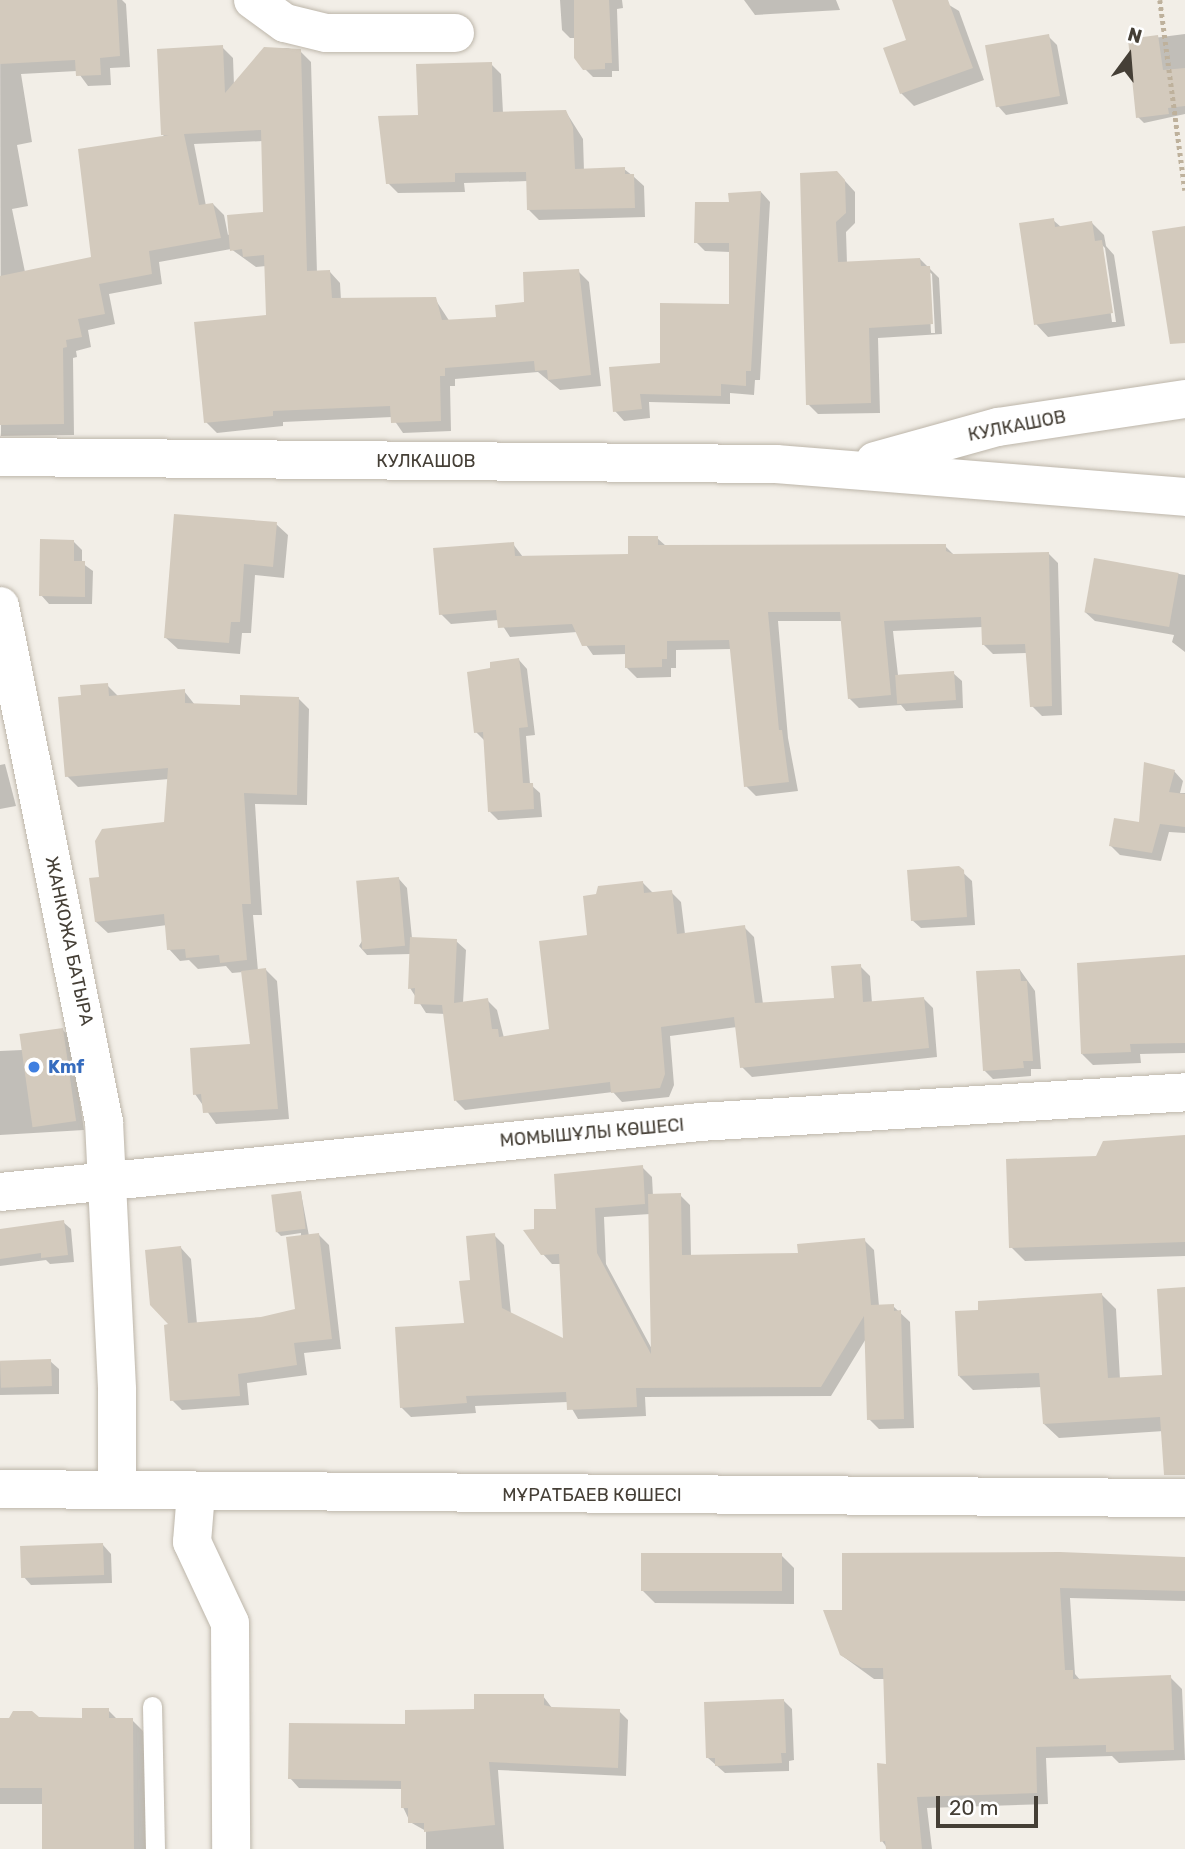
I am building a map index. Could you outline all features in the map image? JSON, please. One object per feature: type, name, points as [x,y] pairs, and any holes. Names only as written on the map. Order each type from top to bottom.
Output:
[{"type":"street","points":[[253,0],[285,23],[326,33],[455,33]]},
{"type":"street","name":"КУЛКАШОВ","points":[[852,467],[998,427],[1185,399]]},
{"type":"street","name":"КУЛКАШОВ","points":[[0,457],[852,467],[1185,497]]},
{"type":"street","name":"ЖАНКОЖА БАТЫРА","points":[[0,606],[91,1046],[104,1122],[117,1390],[117,1490]]},
{"type":"street","name":"МОМЫШҰЛЫ КӨШЕСІ","points":[[0,1192],[105,1179],[701,1122],[1185,1092]]},
{"type":"street","name":"МҰРАТБАЕВ КӨШЕСІ","points":[[0,1489],[196,1493],[1185,1498]]},
{"type":"street","points":[[196,1493],[192,1542],[230,1623],[231,1849]]},
{"type":"lane","points":[[152,1706],[155,1849]]},
{"type":"path","points":[[1160,0],[1185,190]]},
{"type":"building","points":[[0,0],[117,0],[120,56],[100,58],[101,75],[76,76],[75,60],[0,64]]},
{"type":"building","points":[[574,0],[609,0],[612,63],[605,63],[605,69],[583,70],[574,58]]},
{"type":"building","points":[[892,0],[948,0],[973,68],[900,94],[883,48],[906,40]]},
{"type":"building","points":[[1049,34],[1060,96],[996,107],[985,45]]},
{"type":"building","points":[[1158,35],[1163,70],[1185,68],[1185,106],[1168,108],[1169,114],[1136,118],[1128,39]]},
{"type":"building","points":[[223,45],[225,93],[264,47],[301,49],[307,271],[330,270],[332,298],[436,297],[442,320],[496,317],[495,305],[524,302],[523,272],[579,269],[591,375],[548,380],[547,370],[535,371],[534,361],[445,368],[445,376],[440,376],[441,421],[391,423],[390,406],[273,411],[273,416],[204,423],[194,322],[266,315],[264,255],[243,257],[242,249],[230,251],[227,215],[263,212],[261,130],[184,134],[199,205],[213,203],[221,238],[149,251],[152,274],[99,284],[105,314],[78,319],[82,337],[66,340],[67,347],[63,348],[64,424],[0,425],[0,276],[91,257],[78,149],[169,135],[161,135],[157,49]]},
{"type":"building","points":[[492,62],[493,112],[566,110],[573,127],[575,169],[625,167],[625,174],[634,174],[635,208],[527,210],[526,172],[455,173],[455,182],[386,184],[378,116],[418,115],[416,64]]},
{"type":"building","points":[[837,171],[845,180],[846,213],[836,222],[838,262],[920,258],[921,266],[930,266],[933,324],[869,328],[871,403],[806,405],[800,173]]},
{"type":"building","points":[[761,191],[751,371],[746,371],[746,386],[721,384],[721,396],[640,394],[642,409],[613,412],[609,367],[660,363],[660,303],[729,304],[729,243],[694,243],[695,202],[729,202],[728,193]]},
{"type":"building","points":[[1054,218],[1055,227],[1092,221],[1095,241],[1102,240],[1113,313],[1034,325],[1019,223]]},
{"type":"building","points":[[1185,226],[1185,343],[1170,344],[1152,231]]},
{"type":"building","points":[[174,514],[277,522],[273,567],[244,564],[240,622],[231,622],[229,643],[164,638]]},
{"type":"building","points":[[628,536],[658,536],[658,545],[946,544],[946,551],[953,554],[1049,552],[1052,706],[1030,707],[1025,644],[982,645],[981,617],[884,621],[891,695],[848,699],[840,612],[768,612],[779,730],[782,730],[789,782],[744,787],[729,640],[667,641],[667,659],[662,659],[662,667],[625,668],[625,645],[582,646],[572,624],[498,628],[496,610],[439,615],[433,548],[514,542],[515,556],[628,554]]},
{"type":"building","points":[[40,539],[74,540],[74,561],[85,561],[85,597],[39,596]]},
{"type":"building","points":[[1094,558],[1179,573],[1169,627],[1084,612]]},
{"type":"building","points":[[519,658],[528,727],[519,728],[523,783],[533,783],[534,809],[488,812],[483,732],[474,733],[467,672],[490,668],[490,662]]},
{"type":"building","points":[[954,671],[956,700],[897,704],[895,675]]},
{"type":"building","points":[[108,683],[109,696],[185,689],[185,703],[240,705],[240,695],[299,697],[297,795],[244,793],[251,904],[242,904],[247,960],[220,963],[219,955],[186,958],[185,949],[167,950],[164,914],[95,922],[89,878],[99,877],[95,841],[102,829],[164,822],[168,768],[65,777],[58,697],[81,695],[80,685]]},
{"type":"building","points":[[1144,762],[1175,770],[1169,792],[1185,794],[1185,827],[1160,824],[1152,853],[1109,846],[1114,818],[1139,822]]},
{"type":"building","points":[[959,866],[964,870],[967,917],[911,921],[907,870]]},
{"type":"building","points":[[399,877],[405,946],[362,949],[356,881]]},
{"type":"building","points":[[643,881],[644,893],[672,890],[677,934],[745,925],[755,1003],[834,998],[831,966],[861,964],[863,1002],[924,997],[929,1048],[740,1068],[734,1017],[661,1027],[665,1074],[660,1088],[611,1093],[610,1082],[454,1101],[442,1005],[414,1004],[415,988],[408,989],[410,937],[457,939],[454,1003],[488,998],[492,1029],[498,1029],[499,1037],[549,1029],[539,941],[587,935],[583,896],[596,894],[598,886]]},
{"type":"building","points":[[1185,955],[1185,1043],[1130,1044],[1131,1052],[1081,1054],[1077,963]]},
{"type":"building","points":[[266,968],[278,1109],[203,1113],[201,1094],[193,1095],[190,1048],[250,1044],[241,971]]},
{"type":"building","points":[[1020,969],[1021,981],[1027,981],[1033,1061],[1023,1061],[1024,1068],[983,1071],[976,971]]},
{"type":"building","points":[[63,1028],[76,1121],[33,1127],[19,1034]]},
{"type":"building","points":[[1185,1135],[1185,1242],[1009,1248],[1006,1159],[1096,1156],[1103,1141]]},
{"type":"building","points":[[643,1165],[645,1204],[595,1208],[597,1253],[651,1354],[648,1194],[681,1193],[682,1255],[798,1253],[797,1244],[865,1238],[871,1305],[894,1304],[894,1311],[901,1310],[904,1419],[867,1420],[864,1316],[821,1387],[636,1388],[637,1407],[567,1410],[566,1392],[466,1396],[467,1403],[400,1408],[395,1327],[464,1323],[459,1281],[470,1280],[466,1236],[495,1233],[502,1308],[563,1338],[559,1254],[541,1255],[523,1230],[534,1229],[534,1209],[556,1209],[554,1174]]},
{"type":"building","points":[[301,1191],[306,1229],[276,1232],[271,1195]]},
{"type":"building","points":[[64,1220],[68,1255],[41,1258],[41,1253],[0,1259],[0,1229]]},
{"type":"building","points":[[319,1233],[332,1339],[294,1343],[297,1365],[238,1374],[240,1396],[170,1401],[164,1325],[168,1324],[150,1305],[145,1250],[181,1246],[188,1323],[261,1317],[295,1309],[286,1237]]},
{"type":"building","points":[[1185,1287],[1185,1475],[1164,1475],[1160,1417],[1043,1424],[1039,1373],[958,1376],[955,1311],[978,1310],[978,1301],[1102,1293],[1108,1378],[1162,1375],[1157,1289]]},
{"type":"building","points":[[51,1359],[52,1386],[1,1388],[0,1361]]},
{"type":"building","points":[[103,1543],[104,1575],[21,1578],[20,1546]]},
{"type":"building","points":[[1060,1552],[1185,1557],[1185,1591],[1060,1588],[1065,1670],[1073,1670],[1073,1679],[1171,1675],[1174,1750],[1106,1752],[1106,1745],[1036,1747],[1037,1793],[917,1797],[922,1849],[886,1849],[885,1841],[880,1842],[877,1763],[886,1764],[883,1668],[862,1668],[840,1655],[823,1610],[842,1610],[842,1553]]},
{"type":"building","points":[[641,1553],[782,1553],[782,1591],[641,1591]]},
{"type":"building","points":[[474,1694],[544,1694],[544,1705],[552,1707],[620,1709],[618,1768],[489,1762],[495,1825],[424,1832],[424,1823],[408,1823],[408,1808],[401,1808],[401,1781],[288,1779],[289,1723],[405,1724],[405,1710],[474,1709]]},
{"type":"building","points":[[784,1699],[786,1753],[781,1753],[782,1763],[715,1766],[715,1758],[706,1758],[704,1702]]},
{"type":"building","points":[[82,1708],[109,1708],[109,1718],[133,1718],[134,1849],[42,1849],[42,1788],[0,1788],[0,1718],[9,1718],[13,1711],[32,1711],[39,1717],[82,1718]]},
{"type":"place","name":"Kmf","points":[[34,1067]]}]
